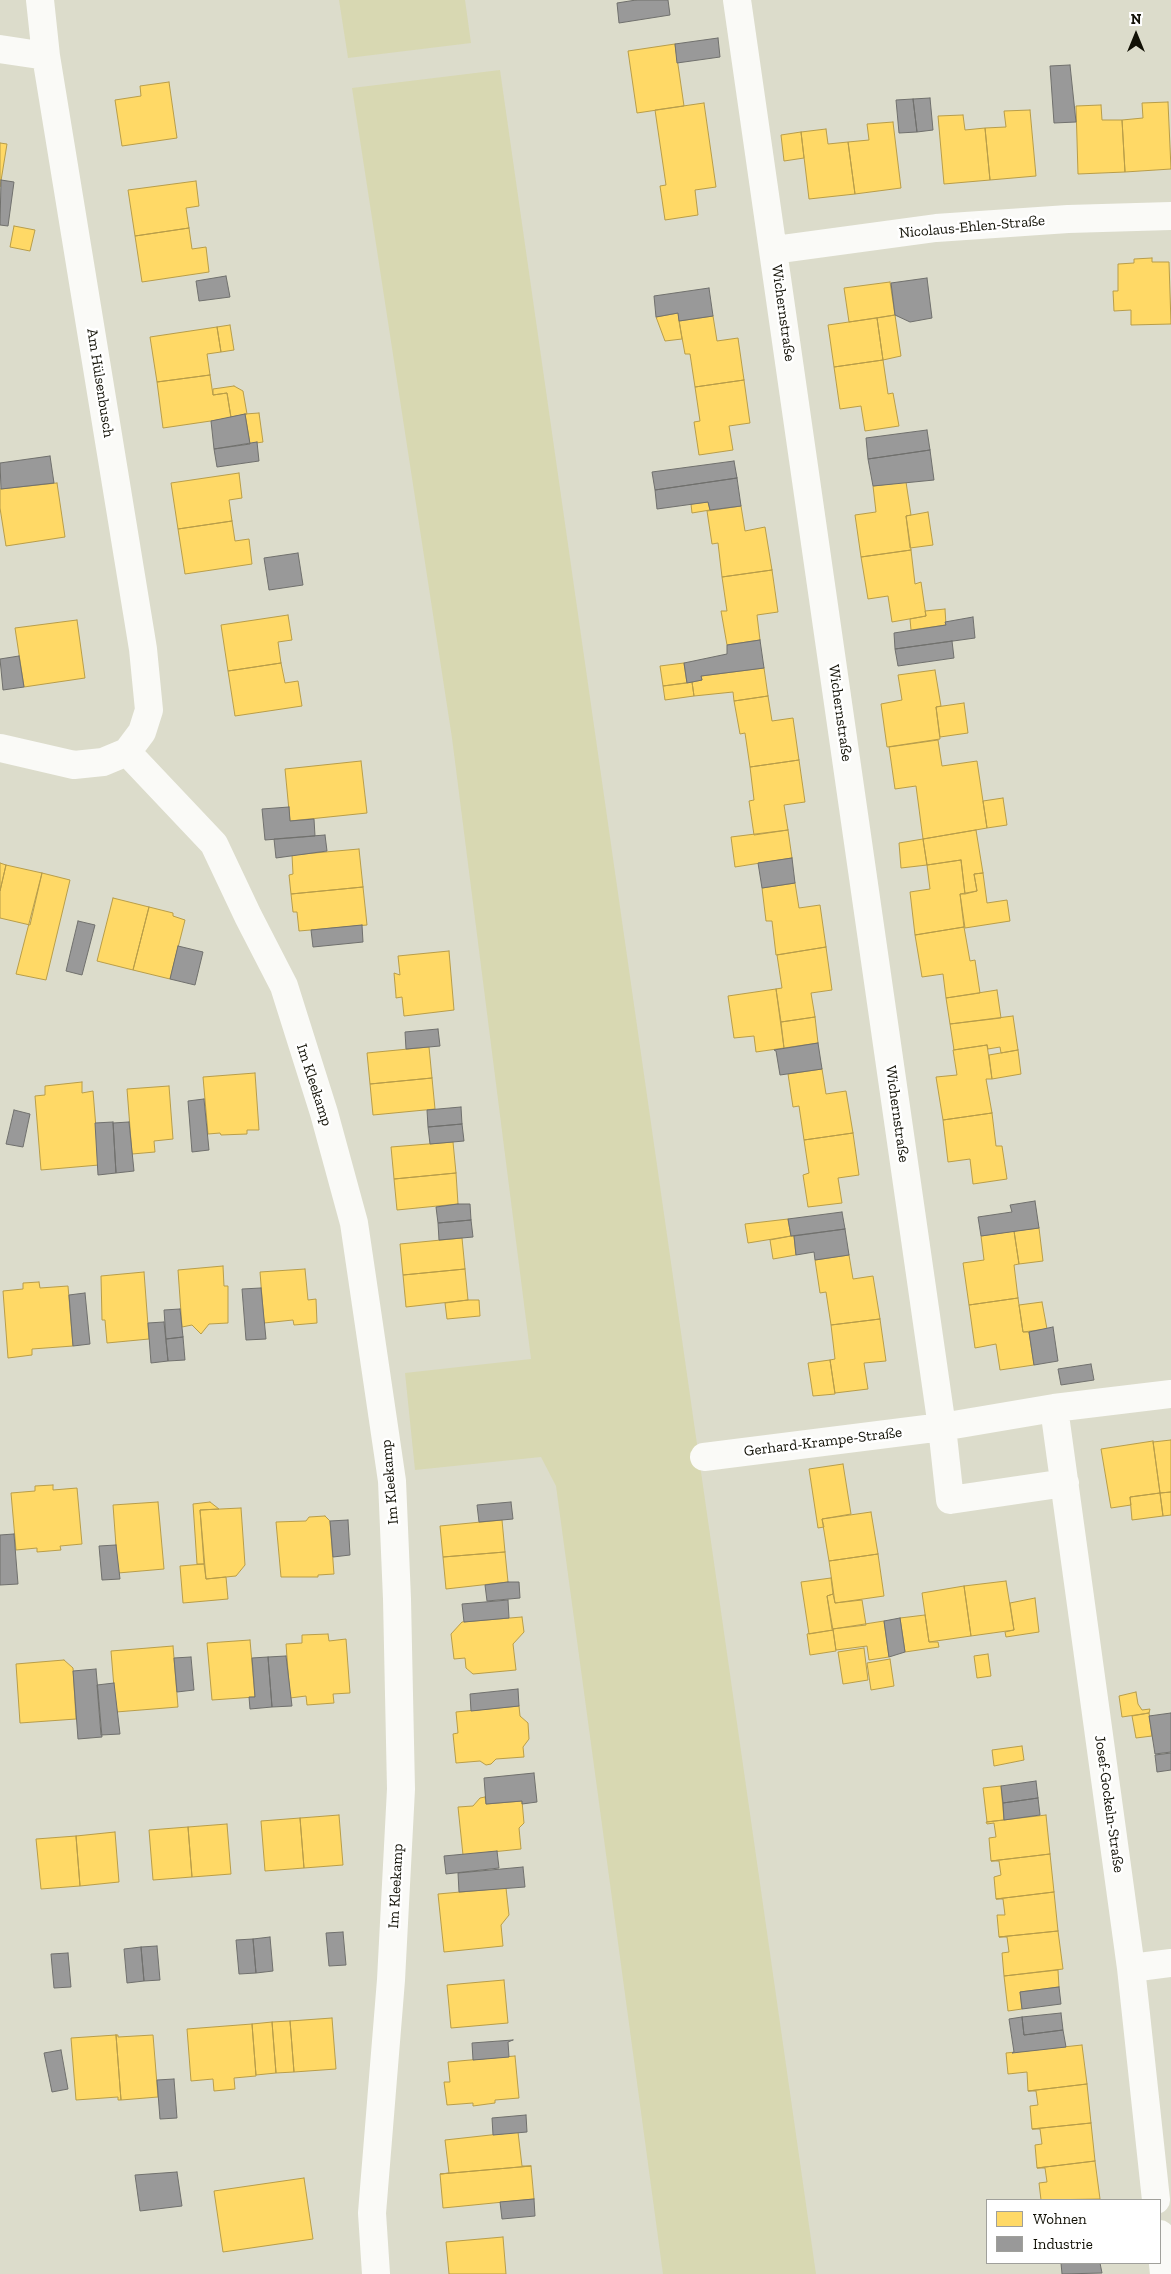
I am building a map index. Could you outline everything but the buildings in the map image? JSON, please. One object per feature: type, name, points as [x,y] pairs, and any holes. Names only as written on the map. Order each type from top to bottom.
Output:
[{"type":"street","name":"Am Hülsenbusch","points":[[40,0],[46,56],[143,649],[149,710],[142,732],[128,752]]},
{"type":"street","name":"Wichernstraße","points":[[737,0],[942,1427]]},
{"type":"street","points":[[0,49],[46,56]]},
{"type":"street","name":"Nicolaus-Ehlen-Straße","points":[[774,250],[936,228],[1068,219],[1171,216]]},
{"type":"street","points":[[0,748],[74,766],[103,762],[128,752]]},
{"type":"street","name":"Im Kleekamp","points":[[128,752],[214,844],[284,986],[324,1113],[354,1223],[392,1481],[398,1637],[401,1789],[391,1980],[372,2212],[376,2274]]},
{"type":"street","name":"Gerhard-Krampe-Straße","points":[[704,1458],[942,1427],[1054,1408],[1171,1394]]},
{"type":"street","name":"Josef-Gockeln-Straße","points":[[1054,1408],[1131,1968],[1156,2199]]},
{"type":"street","points":[[942,1427],[950,1500],[1065,1483]]},
{"type":"street","points":[[1131,1968],[1171,1962]]},
{"type":"street","points":[[1161,2244],[1164,2274]]},
{"type":"green space","points":[[339,0],[465,0],[471,43],[348,58]]},
{"type":"green space","points":[[500,70],[816,2274],[663,2274],[556,1486],[541,1457],[415,1470],[405,1373],[531,1359],[452,738],[352,88]]}]
